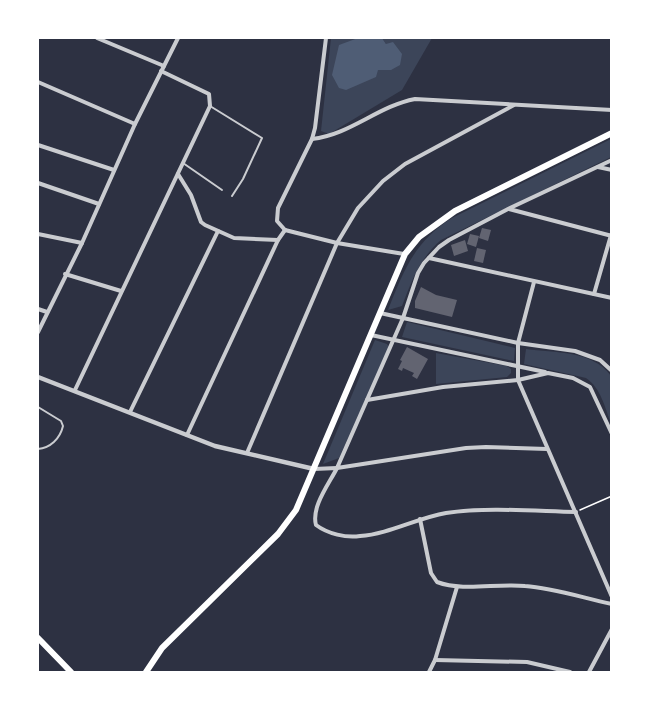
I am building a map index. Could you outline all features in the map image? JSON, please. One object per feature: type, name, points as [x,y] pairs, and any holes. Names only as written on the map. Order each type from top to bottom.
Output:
[{"type":"highway","points":[[146,672],[162,648],[270,543],[291,519],[405,254],[419,237],[454,211],[612,133]]},
{"type":"highway","points":[[38,638],[71,672]]},
{"type":"street","points":[[75,390],[210,106],[208,94],[162,68],[98,38]]},
{"type":"street","points":[[38,332],[82,243],[135,124],[178,38]]},
{"type":"street","points":[[326,38],[312,139],[278,208],[277,221],[285,230],[337,243],[405,254]]},
{"type":"street","points":[[38,81],[135,124]]},
{"type":"street","points":[[312,139],[336,135],[400,102],[415,99],[612,110]]},
{"type":"street","points":[[247,453],[337,243],[358,208],[382,181],[405,164],[514,105]]},
{"type":"street","points":[[38,145],[114,170]]},
{"type":"street","points":[[576,512],[464,511],[420,519],[359,537],[335,534],[319,527],[315,522],[317,509],[396,339],[418,273],[429,258],[449,240],[508,209],[612,160]]},
{"type":"street","points":[[597,166],[612,170]]},
{"type":"street","points":[[177,174],[191,195],[201,222],[226,235],[242,239],[278,240]]},
{"type":"street","points":[[38,183],[99,204]]},
{"type":"street","points":[[508,209],[611,235],[594,294]]},
{"type":"street","points":[[187,436],[278,240],[285,230]]},
{"type":"street","points":[[130,412],[218,231]]},
{"type":"street","points":[[38,234],[82,243]]},
{"type":"street","points":[[429,258],[612,298]]},
{"type":"street","points":[[65,274],[122,291]]},
{"type":"street","points":[[534,282],[518,343],[518,380],[612,597]]},
{"type":"street","points":[[38,309],[47,312]]},
{"type":"street","points":[[380,313],[518,343],[575,351],[607,365],[612,371]]},
{"type":"street","points":[[370,334],[573,378],[590,387],[612,434]]},
{"type":"street","points":[[367,400],[442,387],[518,380],[548,373]]},
{"type":"street","points":[[38,377],[215,446],[314,469],[362,466],[423,453],[466,448],[547,449]]},
{"type":"street","points":[[420,519],[432,576],[437,582],[457,587],[507,585],[544,588],[612,604]]},
{"type":"street","points":[[429,672],[435,660],[457,587]]},
{"type":"street","points":[[589,672],[612,629]]},
{"type":"street","points":[[435,660],[527,662],[570,672]]},
{"type":"lane","points":[[210,106],[262,138],[243,179],[232,195]]},
{"type":"lane","points":[[182,162],[222,190]]},
{"type":"lane","points":[[38,407],[61,421],[63,426],[59,437],[51,445],[38,449]]},
{"type":"path","points":[[576,512],[612,496]]},
{"type":"shaded area","points":[[331,38],[358,38],[378,70],[391,70],[386,44],[382,38],[432,38],[402,90],[329,134],[321,131]]},
{"type":"shaded area","points":[[358,38],[382,38],[386,44],[393,42],[402,54],[400,65],[391,70],[378,70],[376,77],[346,90],[339,88],[332,75],[339,45]]},
{"type":"shaded area","points":[[611,139],[611,157],[441,240],[422,262],[402,306],[388,310],[412,258],[419,247],[439,227],[452,218]]},
{"type":"shaded area","points":[[407,322],[515,348],[514,361],[402,337]]},
{"type":"shaded area","points":[[375,340],[389,347],[339,458],[323,464]]},
{"type":"shaded area","points":[[526,349],[572,354],[594,361],[603,368],[611,376],[611,423],[602,399],[591,382],[586,378],[524,364]]},
{"type":"shaded area","points":[[436,353],[507,366],[511,369],[511,373],[507,377],[436,384]]},
{"type":"building","points":[[482,228],[491,230],[488,241],[479,238]]},
{"type":"building","points":[[470,234],[479,236],[476,247],[467,244]]},
{"type":"building","points":[[465,240],[468,251],[454,256],[451,245]]},
{"type":"building","points":[[477,248],[486,250],[483,263],[474,261]]},
{"type":"building","points":[[421,287],[436,295],[457,300],[452,317],[415,308],[415,301]]},
{"type":"building","points":[[407,347],[428,359],[417,379],[412,376],[414,373],[403,368],[402,371],[398,369]]}]
